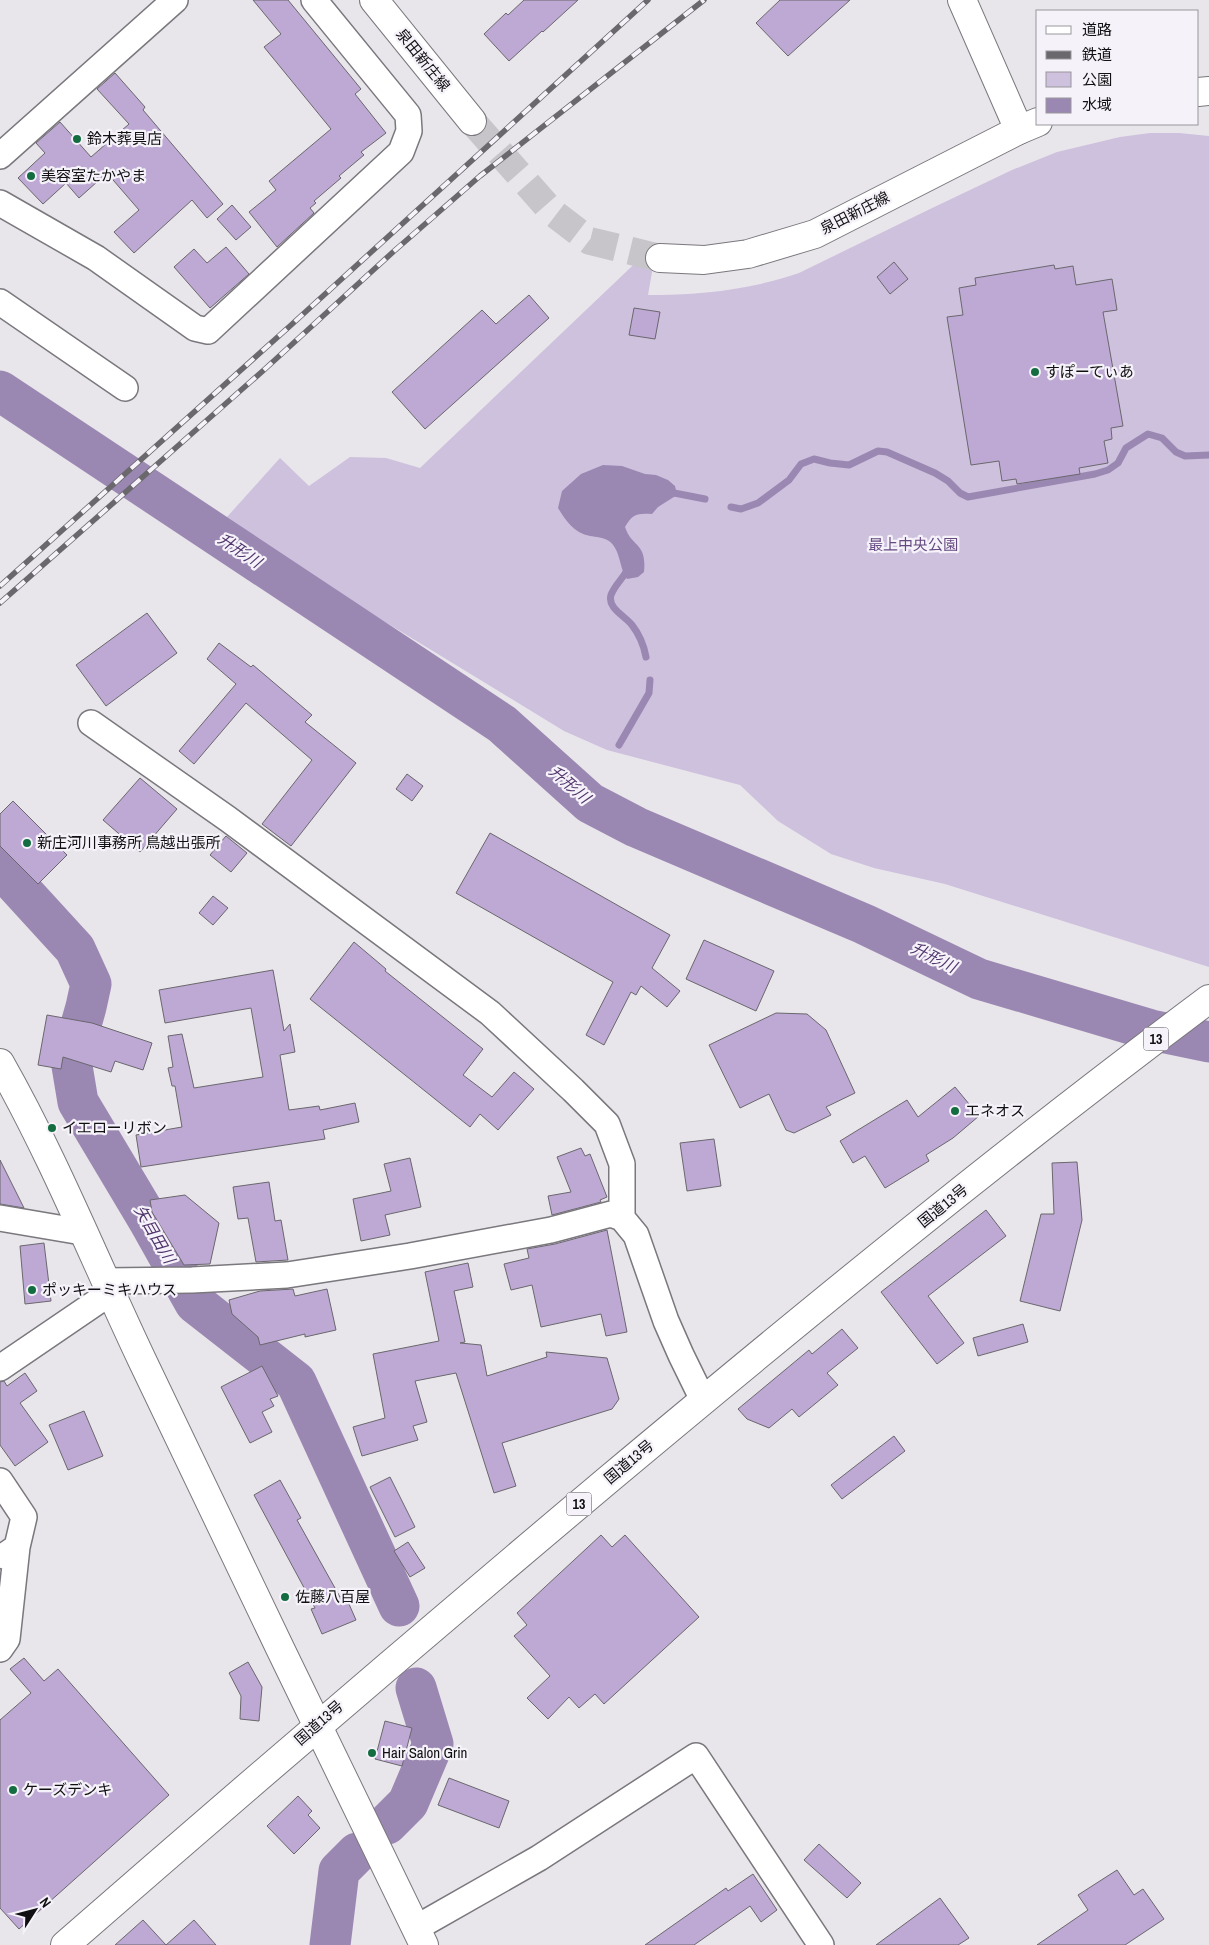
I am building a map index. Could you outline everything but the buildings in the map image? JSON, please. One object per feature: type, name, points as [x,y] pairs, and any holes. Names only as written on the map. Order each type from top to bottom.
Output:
[{"type":"main road","name":"泉田新庄線","points":[[374,0],[472,121]]},
{"type":"main road","points":[[962,0],[1029,126]]},
{"type":"main road","name":"泉田新庄線","points":[[660,258],[704,260],[748,254],[815,234],[1029,126]]},
{"type":"main road","name":"国道13号","points":[[65,1945],[317,1725],[703,1400],[852,1278],[1104,1078],[1209,999]]},
{"type":"main road","points":[[0,1063],[26,1110],[108,1287],[420,1937]]},
{"type":"street","points":[[0,156],[175,0]]},
{"type":"street","points":[[0,204],[96,258],[196,328],[208,331],[401,152],[409,131],[408,115],[314,0]]},
{"type":"street","points":[[0,302],[126,388]]},
{"type":"street","points":[[91,723],[228,819],[490,1013],[574,1090],[607,1124],[622,1164],[622,1218]]},
{"type":"street","points":[[0,1368],[108,1287],[164,1280],[287,1275],[410,1256],[551,1230],[612,1214],[622,1218],[636,1235],[666,1321],[703,1400]]},
{"type":"street","points":[[0,1218],[82,1232]]},
{"type":"street","points":[[0,1482],[24,1516],[8,1553],[7,1639],[0,1649]]},
{"type":"street","points":[[420,1937],[696,1756],[819,1944]]},
{"type":"green space","name":"最上中央公園","points":[[1150,133],[1209,136],[1209,967],[945,884],[874,868],[831,854],[778,821],[740,785],[607,750],[564,731],[336,592],[227,517],[280,458],[309,486],[350,457],[386,458],[420,468],[649,250],[655,255],[648,295],[706,293],[762,284],[799,273],[1012,170],[1057,152],[1120,137]]},
{"type":"water","points":[[603,465],[622,466],[645,474],[656,475],[668,480],[675,486],[677,495],[658,507],[652,514],[639,514],[633,517],[625,527],[643,555],[644,572],[638,577],[627,579],[613,545],[604,539],[579,532],[567,522],[558,508],[562,491],[581,474]]},
{"type":"waterway","name":"升形川","points":[[0,391],[502,724],[590,803],[636,827],[864,924],[979,979],[1151,1030],[1209,1042]]},
{"type":"waterway","points":[[731,507],[741,509],[758,503],[789,480],[801,464],[814,459],[849,465],[878,451],[887,452],[935,473],[968,497],[1108,470],[1118,463],[1126,448],[1148,434],[1162,438],[1176,452],[1185,456],[1209,455]]},
{"type":"waterway","points":[[669,492],[705,499]]},
{"type":"waterway","points":[[628,568],[613,591],[610,600],[617,612],[637,632],[643,644],[646,657]]},
{"type":"waterway","points":[[619,745],[649,693],[650,680]]},
{"type":"waterway","name":"矢目田川","points":[[0,867],[75,949],[91,984],[71,1060],[78,1102],[195,1303],[296,1382],[399,1606]]},
{"type":"waterway","name":"矢目田川","points":[[387,1824],[408,1803],[433,1744],[416,1688]]},
{"type":"waterway","name":"矢目田川","points":[[330,1945],[339,1871],[357,1853]]},
{"type":"tunnel","points":[[472,121],[552,212],[590,241],[660,258]]},
{"type":"railway","points":[[0,586],[290,326],[648,0]]},
{"type":"railway","points":[[0,603],[480,176],[704,0]]},
{"type":"place","name":"鈴木葬具店","points":[[77,139]]},
{"type":"place","name":"美容室たかやま","points":[[31,176]]},
{"type":"place","name":"すぽーてぃあ","points":[[1035,372]]},
{"type":"place","name":"新庄河川事務所 鳥越出張所","points":[[27,843]]},
{"type":"place","name":"エネオス","points":[[955,1111]]},
{"type":"place","name":"イエローリボン","points":[[52,1128]]},
{"type":"place","name":"ポッキーミキハウス","points":[[32,1290]]},
{"type":"place","name":"佐藤八百屋","points":[[285,1597]]},
{"type":"place","name":"Hair Salon Grin","points":[[372,1753]]},
{"type":"place","name":"ケーズデンキ","points":[[13,1790]]}]
